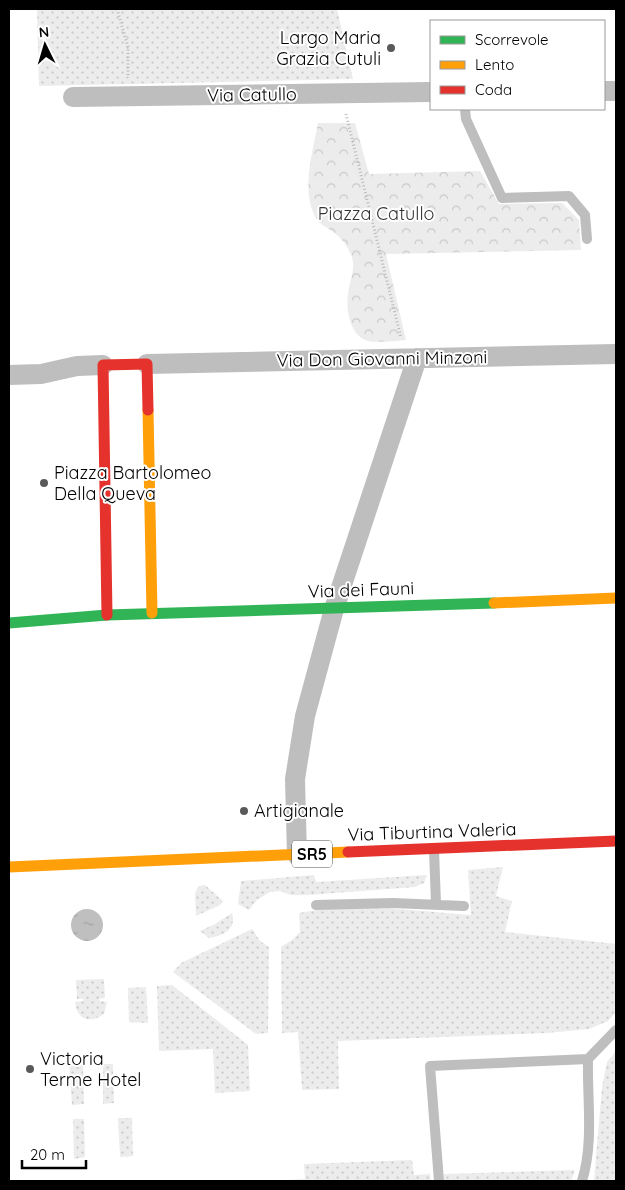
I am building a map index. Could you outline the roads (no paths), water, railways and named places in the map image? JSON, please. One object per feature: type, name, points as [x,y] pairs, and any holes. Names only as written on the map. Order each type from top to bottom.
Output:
[{"type":"street","name":"Via Catullo","points":[[73,97],[430,92]]},
{"type":"street","name":"Via Don Giovanni Minzoni","points":[[147,364],[616,354]]},
{"type":"street","points":[[297,855],[294,810],[296,763],[305,716],[334,609],[411,358]]},
{"type":"street","points":[[9,375],[41,374],[78,366],[147,364],[152,613]]},
{"type":"street","points":[[103,365],[107,615]]},
{"type":"street","name":"Via dei Fauni","points":[[9,623],[152,613],[334,609],[616,598]]},
{"type":"street","name":"Via Tiburtina Valeria","points":[[9,867],[616,841]]},
{"type":"lane","points":[[465,110],[466,119],[502,198],[569,196],[585,215],[587,239]]},
{"type":"lane","points":[[434,849],[436,904]]},
{"type":"lane","points":[[316,904],[393,903],[464,906]]},
{"type":"lane","points":[[438,1181],[430,1066],[588,1059],[616,1030]]},
{"type":"lane","points":[[582,1181],[586,1168],[588,1135],[588,1059]]},
{"type":"water","points":[[87,909],[93,910],[98,914],[102,919],[102,931],[98,936],[93,940],[87,941],[81,940],[76,936],[72,931],[71,925],[72,919],[76,914],[81,910]]},
{"type":"place","name":"Largo Maria Grazia Cutuli","points":[[391,48]]},
{"type":"place","name":"Piazza Bartolomeo Della Queva","points":[[44,483]]},
{"type":"place","name":"Artigianale","points":[[244,811]]},
{"type":"place","name":"Victoria Terme Hotel","points":[[30,1069]]},
{"type":"park label","name":"Piazza Catullo","points":[[376,214]]}]
